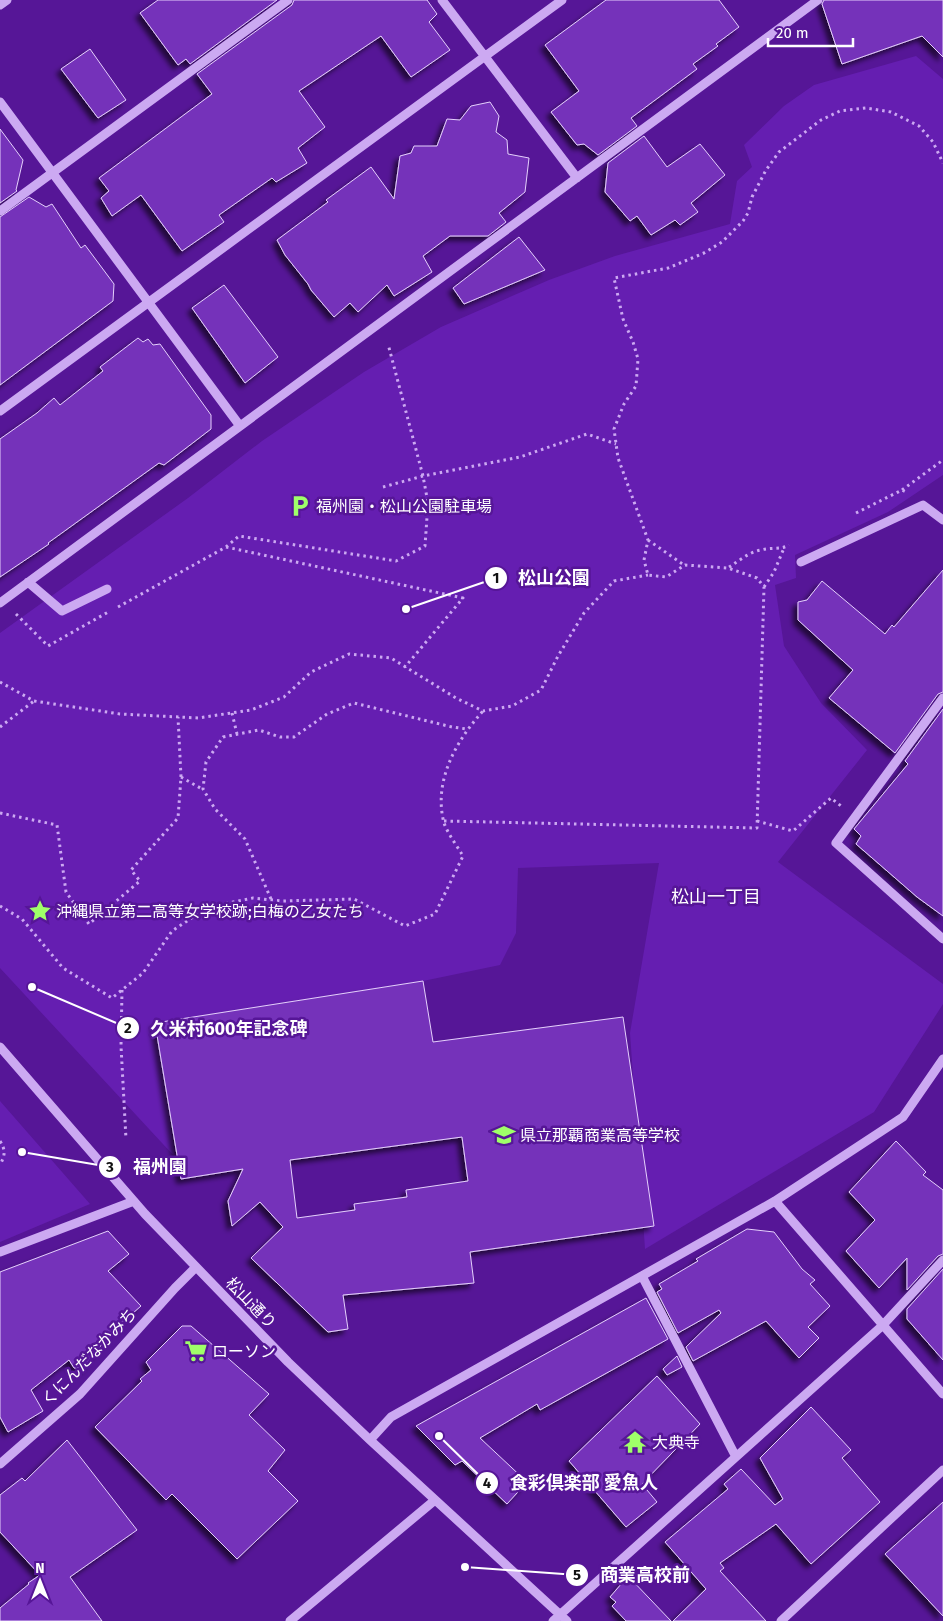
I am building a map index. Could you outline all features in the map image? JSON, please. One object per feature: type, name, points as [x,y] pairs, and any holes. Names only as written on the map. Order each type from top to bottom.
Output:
[{"type":"street","points":[[0,5],[7,0]]},
{"type":"street","points":[[0,211],[288,0]]},
{"type":"street","points":[[442,0],[576,178]]},
{"type":"street","points":[[0,411],[562,0]]},
{"type":"street","points":[[0,603],[818,0]]},
{"type":"street","points":[[0,102],[240,426]]},
{"type":"street","points":[[801,562],[923,505],[943,520]]},
{"type":"street","points":[[28,582],[62,611],[107,589]]},
{"type":"street","points":[[943,698],[836,843],[943,940]]},
{"type":"street","name":"松山通り","points":[[0,1047],[134,1201],[288,1362],[564,1618]]},
{"type":"street","points":[[370,1440],[392,1417],[775,1201],[903,1117],[943,1059]]},
{"type":"street","points":[[0,1252],[134,1201]]},
{"type":"street","points":[[775,1201],[943,1394]]},
{"type":"street","points":[[553,1621],[564,1618],[736,1457],[883,1325],[943,1260]]},
{"type":"street","name":"くにんだなかみち","points":[[0,1464],[80,1394],[196,1267]]},
{"type":"street","points":[[642,1276],[736,1457]]},
{"type":"street","points":[[781,1621],[943,1470]]},
{"type":"street","points":[[290,1621],[435,1500]]},
{"type":"path","points":[[648,575],[644,560],[648,540],[618,458],[614,429],[624,404],[636,386],[638,359],[623,319],[614,278],[668,268],[704,253],[722,242],[743,221],[748,213],[752,197],[766,170],[779,152],[821,120],[840,111],[866,108],[891,112],[919,126],[934,142],[943,164]]},
{"type":"path","points":[[388,344],[423,476],[428,503],[425,546],[396,561],[239,536],[226,547],[463,598],[405,667]]},
{"type":"path","points":[[383,487],[423,476],[520,457],[587,434],[616,444]]},
{"type":"path","points":[[852,515],[902,490],[943,460]]},
{"type":"path","points":[[902,490],[923,505]]},
{"type":"path","points":[[648,540],[685,565],[728,568],[757,578],[764,587]]},
{"type":"path","points":[[728,568],[753,552],[763,549],[784,548],[793,544]]},
{"type":"path","points":[[444,821],[757,828],[764,587],[774,572],[784,548]]},
{"type":"path","points":[[0,682],[34,701],[120,714],[198,718],[251,710],[284,697],[312,672],[349,654],[391,658],[456,698],[482,711],[512,706],[541,690],[558,656],[584,613],[614,582],[648,575],[666,577],[685,565]]},
{"type":"path","points":[[0,727],[34,701]]},
{"type":"path","points":[[203,789],[206,762],[223,737],[259,730],[280,737],[294,737],[327,714],[354,703],[467,729]]},
{"type":"path","points":[[0,906],[22,919],[64,968],[112,998],[143,974],[172,931],[208,907],[253,898],[272,900],[354,899],[405,926],[435,914],[462,856],[444,821],[441,798],[448,764],[467,729],[482,711]]},
{"type":"path","points":[[232,713],[238,734]]},
{"type":"path","points":[[0,813],[57,825],[66,892],[89,924],[140,880],[131,870],[178,818],[181,777],[178,717]]},
{"type":"path","points":[[181,777],[203,789],[215,809],[245,839],[272,900]]},
{"type":"path","points":[[757,821],[794,832],[830,798]]},
{"type":"path","points":[[122,990],[121,1046],[126,1139]]},
{"type":"path","points":[[0,1141],[5,1148],[5,1155],[0,1165]]},
{"type":"shaded area","points":[[916,56],[943,79],[943,475],[888,512],[795,555],[796,578],[775,585],[784,646],[821,703],[867,750],[778,862],[943,984],[943,1004],[874,1112],[645,1249],[630,1033],[659,863],[518,868],[516,933],[500,965],[423,981],[156,1023],[175,1157],[0,968],[0,633],[188,498],[262,441],[364,372],[441,327],[549,280],[615,256],[730,224],[737,181],[752,167],[744,145],[784,106],[814,85]]},
{"type":"shaded area","points":[[0,1101],[90,1204],[0,1242]]},
{"type":"building","points":[[158,0],[277,0],[190,64],[186,59],[178,65],[140,13]]},
{"type":"building","points":[[294,0],[427,0],[437,14],[429,22],[450,50],[411,77],[381,36],[299,91],[325,127],[298,148],[307,163],[276,182],[272,178],[219,215],[224,222],[182,251],[141,195],[112,216],[101,198],[109,191],[99,178],[212,94],[197,74],[292,5]]},
{"type":"building","points":[[606,0],[719,0],[739,27],[716,44],[718,46],[693,64],[697,69],[631,118],[637,126],[598,155],[584,144],[577,145],[551,112],[579,91],[545,45]]},
{"type":"building","points":[[824,0],[943,0],[943,57],[922,36],[842,64],[822,4]]},
{"type":"building","points":[[90,49],[126,100],[98,118],[61,69]]},
{"type":"building","points":[[490,102],[499,116],[496,132],[507,140],[508,154],[529,158],[525,192],[499,213],[506,222],[488,236],[450,236],[423,256],[432,272],[394,296],[387,285],[358,312],[350,303],[334,317],[285,255],[277,240],[328,202],[326,200],[371,167],[394,199],[400,156],[411,153],[414,146],[437,146],[447,119],[460,120],[471,106]]},
{"type":"building","points":[[0,129],[23,160],[17,191],[0,203]]},
{"type":"building","points":[[644,136],[667,167],[700,144],[725,175],[691,203],[698,212],[680,225],[675,220],[651,235],[637,216],[630,221],[605,192],[608,163]]},
{"type":"building","points":[[29,197],[46,207],[52,204],[81,248],[85,245],[114,284],[113,301],[0,385],[0,217]]},
{"type":"building","points":[[519,237],[545,270],[464,304],[453,288]]},
{"type":"building","points":[[224,285],[278,357],[245,383],[192,308]]},
{"type":"building","points":[[138,338],[143,342],[148,339],[153,345],[160,344],[211,415],[211,429],[164,465],[159,463],[49,544],[0,577],[0,439],[37,413],[54,398],[60,405],[103,371],[100,367]]},
{"type":"building","points":[[943,570],[943,692],[938,694],[895,753],[829,698],[853,670],[798,620],[798,602],[807,600],[822,581],[885,634],[892,625],[894,627]]},
{"type":"building","points":[[943,709],[943,916],[917,897],[856,844],[861,836],[854,829],[908,764],[905,761]]},
{"type":"building","points":[[423,981],[433,1042],[623,1017],[654,1226],[470,1252],[474,1283],[343,1295],[348,1329],[328,1332],[251,1258],[283,1227],[260,1202],[232,1226],[228,1201],[243,1169],[181,1179],[155,1023]],"holes":[[[462,1137],[468,1181],[406,1190],[407,1197],[354,1204],[355,1210],[297,1218],[290,1160]]]},
{"type":"building","points":[[896,1141],[926,1172],[923,1175],[943,1190],[943,1254],[938,1256],[907,1290],[907,1258],[879,1288],[846,1251],[875,1220],[849,1192]]},
{"type":"building","points":[[747,1229],[774,1232],[802,1269],[815,1280],[810,1284],[830,1306],[808,1327],[819,1338],[799,1358],[766,1321],[693,1361],[686,1347],[721,1313],[719,1310],[678,1333],[657,1292],[662,1289],[659,1284],[698,1261],[696,1259]]},
{"type":"building","points":[[108,1231],[129,1254],[108,1271],[141,1306],[107,1336],[86,1368],[74,1368],[69,1360],[31,1390],[43,1411],[8,1432],[0,1417],[0,1272]]},
{"type":"building","points":[[943,1269],[943,1360],[907,1319],[907,1309]]},
{"type":"building","points":[[646,1298],[668,1339],[540,1410],[537,1404],[480,1438],[527,1482],[507,1504],[462,1461],[455,1465],[416,1426]]},
{"type":"building","points":[[182,1326],[191,1326],[269,1394],[249,1415],[285,1450],[268,1471],[298,1501],[237,1559],[172,1494],[166,1500],[95,1427],[142,1381],[140,1379],[151,1370],[146,1362]]},
{"type":"building","points":[[677,1356],[682,1367],[667,1375],[663,1369]]},
{"type":"building","name":"大典寺","points":[[657,1376],[700,1424],[642,1484],[657,1502],[626,1527],[569,1461]]},
{"type":"building","points":[[811,1407],[851,1450],[842,1458],[880,1502],[811,1564],[776,1524],[720,1563],[724,1568],[720,1571],[766,1621],[673,1621],[706,1589],[665,1542],[728,1489],[724,1484],[741,1469],[775,1505],[783,1499],[760,1458]]},
{"type":"building","points":[[67,1440],[137,1530],[70,1577],[102,1621],[0,1621],[0,1608],[40,1575],[0,1532],[0,1495],[22,1478],[25,1481]]},
{"type":"building","points":[[943,1502],[943,1616],[885,1554]]},
{"type":"building","points":[[628,1576],[671,1621],[626,1621],[612,1606],[616,1602],[610,1597]]},
{"type":"place","name":"福州園・松山公園駐車場","points":[[300,506]]},
{"type":"place","name":"松山公園","points":[[406,609]]},
{"type":"place","name":"沖縄県立第二高等女学校跡;白梅の乙女たち","points":[[40,911]]},
{"type":"place","name":"久米村600年記念碑","points":[[32,987]]},
{"type":"place","name":"県立那覇商業高等学校","points":[[504,1135]]},
{"type":"place","name":"福州園","points":[[22,1152]]},
{"type":"place","name":"ローソン","points":[[196,1351]]},
{"type":"place","name":"食彩倶楽部 愛魚人","points":[[439,1436]]},
{"type":"place","name":"大典寺","points":[[635,1442]]},
{"type":"place","name":"商業高校前","points":[[465,1567]]},
{"type":"district","name":"松山一丁目","points":[[716,897]]}]
